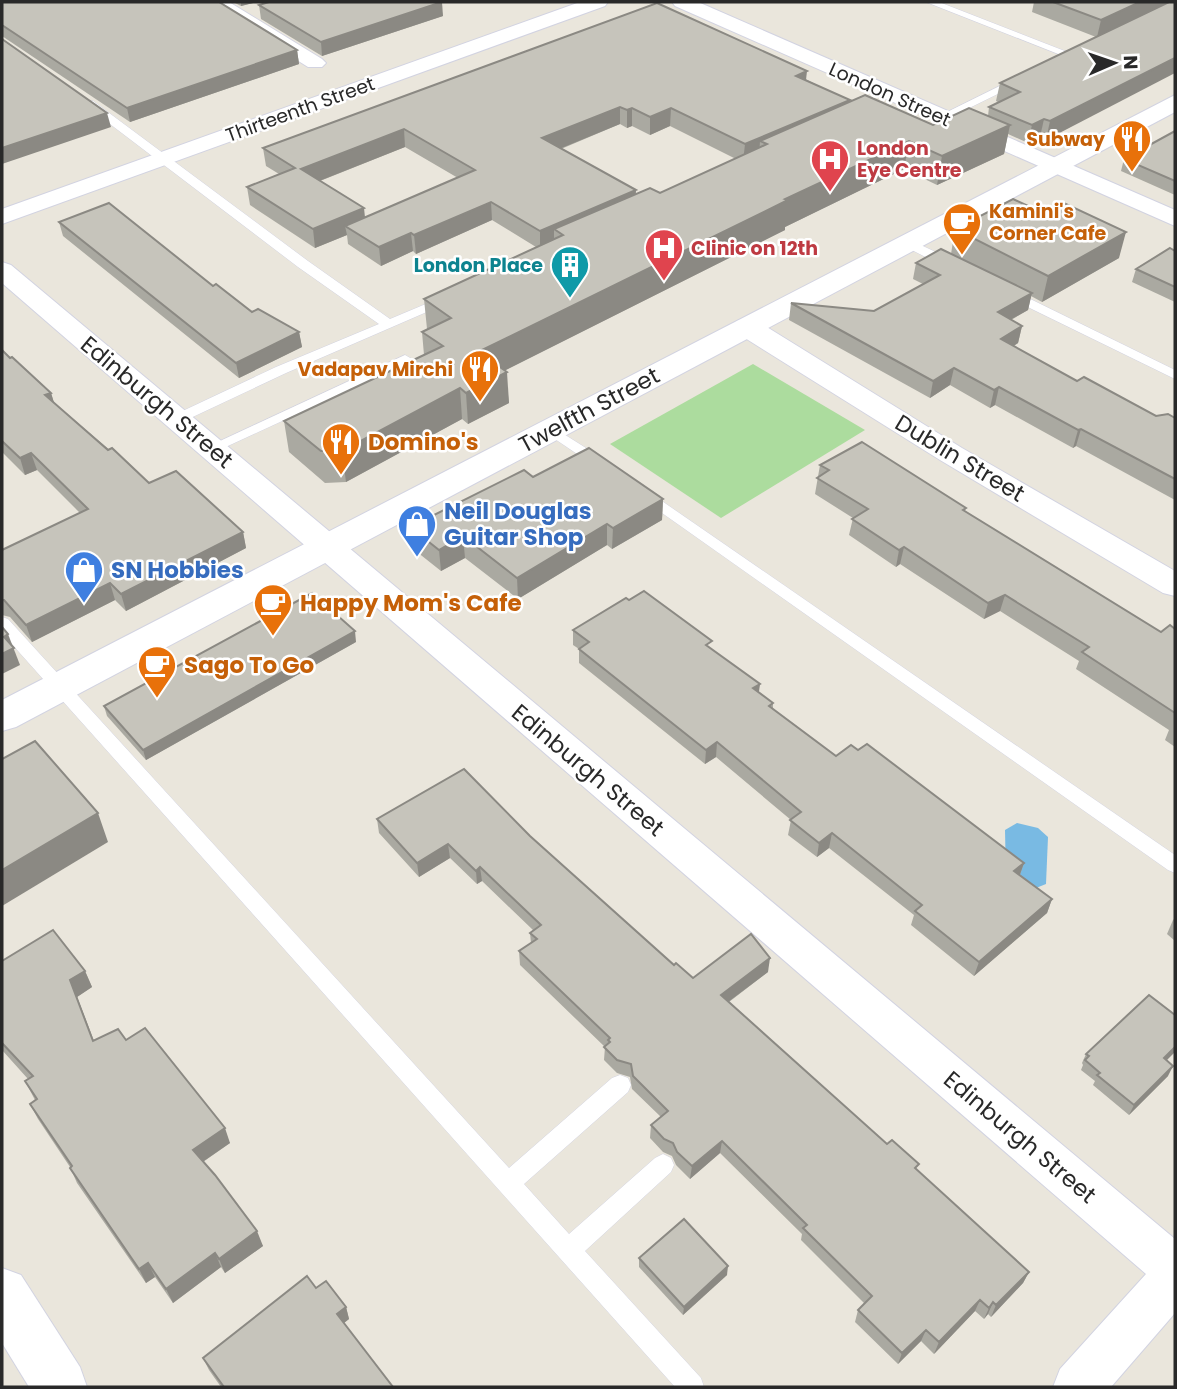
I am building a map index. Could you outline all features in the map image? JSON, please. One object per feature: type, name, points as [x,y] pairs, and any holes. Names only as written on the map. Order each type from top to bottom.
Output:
[{"type":"street","points":[[215,2],[315,63]]},
{"type":"street","name":"Thirteenth Street","points":[[2,217],[598,2]]},
{"type":"street","name":"London Street","points":[[682,2],[895,103],[943,117],[1175,219]]},
{"type":"street","points":[[241,16],[263,9]]},
{"type":"street","name":"Twelfth Street","points":[[2,717],[910,244],[1175,102]]},
{"type":"street","name":"Edinburgh Street","points":[[2,270],[1175,1269]]},
{"type":"street","name":"Dublin Street","points":[[747,327],[951,454],[1175,584]]},
{"type":"street","points":[[1078,1387],[1175,1277]]},
{"type":"street","points":[[2,1294],[60,1387]]},
{"type":"lane","points":[[931,2],[1070,55]]},
{"type":"lane","points":[[1058,61],[1082,50]]},
{"type":"lane","points":[[943,117],[1033,73]]},
{"type":"lane","points":[[82,99],[390,325]]},
{"type":"lane","points":[[910,244],[964,271]]},
{"type":"lane","points":[[1001,289],[1175,375]]},
{"type":"lane","points":[[177,419],[281,370],[464,292]]},
{"type":"lane","points":[[212,448],[405,359]]},
{"type":"lane","points":[[551,430],[1175,865]]},
{"type":"lane","points":[[2,623],[692,1387]]},
{"type":"lane","points":[[508,1183],[620,1085]]},
{"type":"lane","points":[[569,1250],[663,1165]]},
{"type":"green space","points":[[753,364],[865,430],[721,518],[610,444]]},
{"type":"water","points":[[1017,823],[1038,828],[1048,837],[1046,884],[1036,888],[1006,877],[1005,830]]},
{"type":"building","points":[[2,2],[219,2],[297,50],[127,108],[2,25]]},
{"type":"building","points":[[269,2],[442,2],[321,42],[259,5]]},
{"type":"building","points":[[1053,2],[1140,2],[1101,20]]},
{"type":"building","points":[[1169,2],[1175,2],[1175,58],[1050,121],[1044,119],[1032,125],[989,107],[1020,92],[1000,83]]},
{"type":"building","points":[[657,3],[807,71],[796,76],[850,100],[745,144],[671,108],[650,117],[632,108],[627,110],[620,107],[542,138],[636,190],[540,231],[491,202],[379,247],[345,226],[475,170],[404,129],[301,169],[364,208],[313,229],[247,187],[295,168],[263,148]]},
{"type":"building","points":[[2,39],[107,113],[2,148]]},
{"type":"building","points":[[865,95],[933,125],[969,108],[1010,125],[942,156],[909,141],[785,199],[788,200],[478,352],[507,372],[466,393],[460,388],[342,451],[321,451],[284,421],[443,346],[422,332],[451,318],[424,299],[563,235],[554,229],[650,188],[660,193],[767,144],[760,141]]},
{"type":"building","points":[[1175,131],[1175,181],[1124,159]]},
{"type":"building","points":[[1013,199],[1041,212],[1064,203],[1126,232],[1048,276],[955,229]]},
{"type":"building","points":[[109,203],[213,286],[216,284],[252,312],[258,309],[299,332],[236,363],[59,222]]},
{"type":"building","points":[[1170,248],[1175,251],[1175,287],[1136,269]]},
{"type":"building","points":[[941,249],[1032,293],[998,312],[1022,326],[1001,339],[1077,381],[1084,377],[1156,416],[1168,414],[1175,418],[1175,479],[999,387],[994,390],[954,368],[933,381],[791,303],[874,311],[940,275],[916,263]]},
{"type":"building","points":[[2,350],[51,393],[45,395],[108,450],[112,448],[149,483],[176,471],[243,532],[121,594],[110,583],[26,625],[2,600],[2,550],[88,509],[31,453],[20,458],[2,441]]},
{"type":"building","points":[[862,442],[966,508],[963,510],[1161,632],[1170,625],[1175,629],[1175,713],[1082,652],[1089,647],[1005,595],[988,603],[904,547],[899,550],[852,519],[868,509],[817,478],[829,470],[820,465]]},
{"type":"building","points":[[589,448],[663,499],[613,528],[607,524],[517,578],[463,536],[439,550],[410,527],[524,470],[533,477]]},
{"type":"building","points":[[644,591],[712,641],[706,645],[760,684],[753,688],[773,703],[769,706],[836,756],[851,745],[858,750],[867,744],[1024,863],[1014,871],[1052,899],[979,962],[915,911],[922,905],[832,833],[819,843],[790,820],[801,812],[717,742],[706,750],[579,649],[589,642],[573,630],[626,598],[629,600]]},
{"type":"building","points":[[312,593],[355,631],[143,750],[104,706]]},
{"type":"building","points":[[2,627],[8,634],[4,637],[14,648],[2,654]]},
{"type":"building","points":[[35,741],[98,813],[2,870],[2,759]]},
{"type":"building","points":[[464,769],[530,836],[674,965],[676,963],[693,978],[751,934],[770,958],[721,995],[887,1144],[892,1140],[919,1164],[915,1168],[1029,1272],[996,1305],[993,1302],[989,1308],[980,1300],[939,1342],[926,1330],[902,1353],[858,1310],[872,1296],[803,1228],[807,1225],[722,1141],[692,1166],[677,1152],[673,1143],[664,1139],[651,1125],[668,1111],[633,1076],[631,1064],[617,1060],[604,1047],[610,1042],[610,1038],[519,951],[537,939],[530,933],[541,925],[480,867],[476,871],[448,844],[417,863],[377,819]]},
{"type":"building","points":[[53,930],[85,971],[70,980],[93,1041],[118,1029],[126,1040],[145,1028],[225,1128],[193,1150],[257,1231],[219,1259],[215,1253],[166,1289],[148,1263],[139,1269],[70,1168],[72,1166],[30,1104],[37,1099],[25,1081],[33,1076],[2,1043],[2,961]]},
{"type":"building","points":[[1149,995],[1175,1015],[1175,1047],[1164,1058],[1173,1066],[1134,1105],[1097,1075],[1100,1073],[1085,1060],[1089,1056],[1086,1054]]},
{"type":"building","points":[[684,1219],[728,1266],[684,1307],[639,1258]]},
{"type":"building","points":[[307,1276],[316,1288],[326,1281],[346,1307],[337,1314],[393,1387],[224,1387],[203,1358]]},
{"type":"place","name":"Subway","points":[[1132,173]]},
{"type":"place","name":"London Eye Centre","points":[[830,193]]},
{"type":"place","name":"Kamini's Corner Cafe","points":[[962,256]]},
{"type":"place","name":"Clinic on 12th","points":[[664,282]]},
{"type":"place","name":"London Place","points":[[570,299]]},
{"type":"place","name":"Vadapav Mirchi","points":[[480,403]]},
{"type":"place","name":"Domino's","points":[[341,476]]},
{"type":"place","name":"Neil Douglas Guitar Shop","points":[[417,558]]},
{"type":"place","name":"SN Hobbies","points":[[84,604]]},
{"type":"place","name":"Happy Mom's Cafe","points":[[273,637]]},
{"type":"place","name":"Sago To Go","points":[[157,699]]}]
